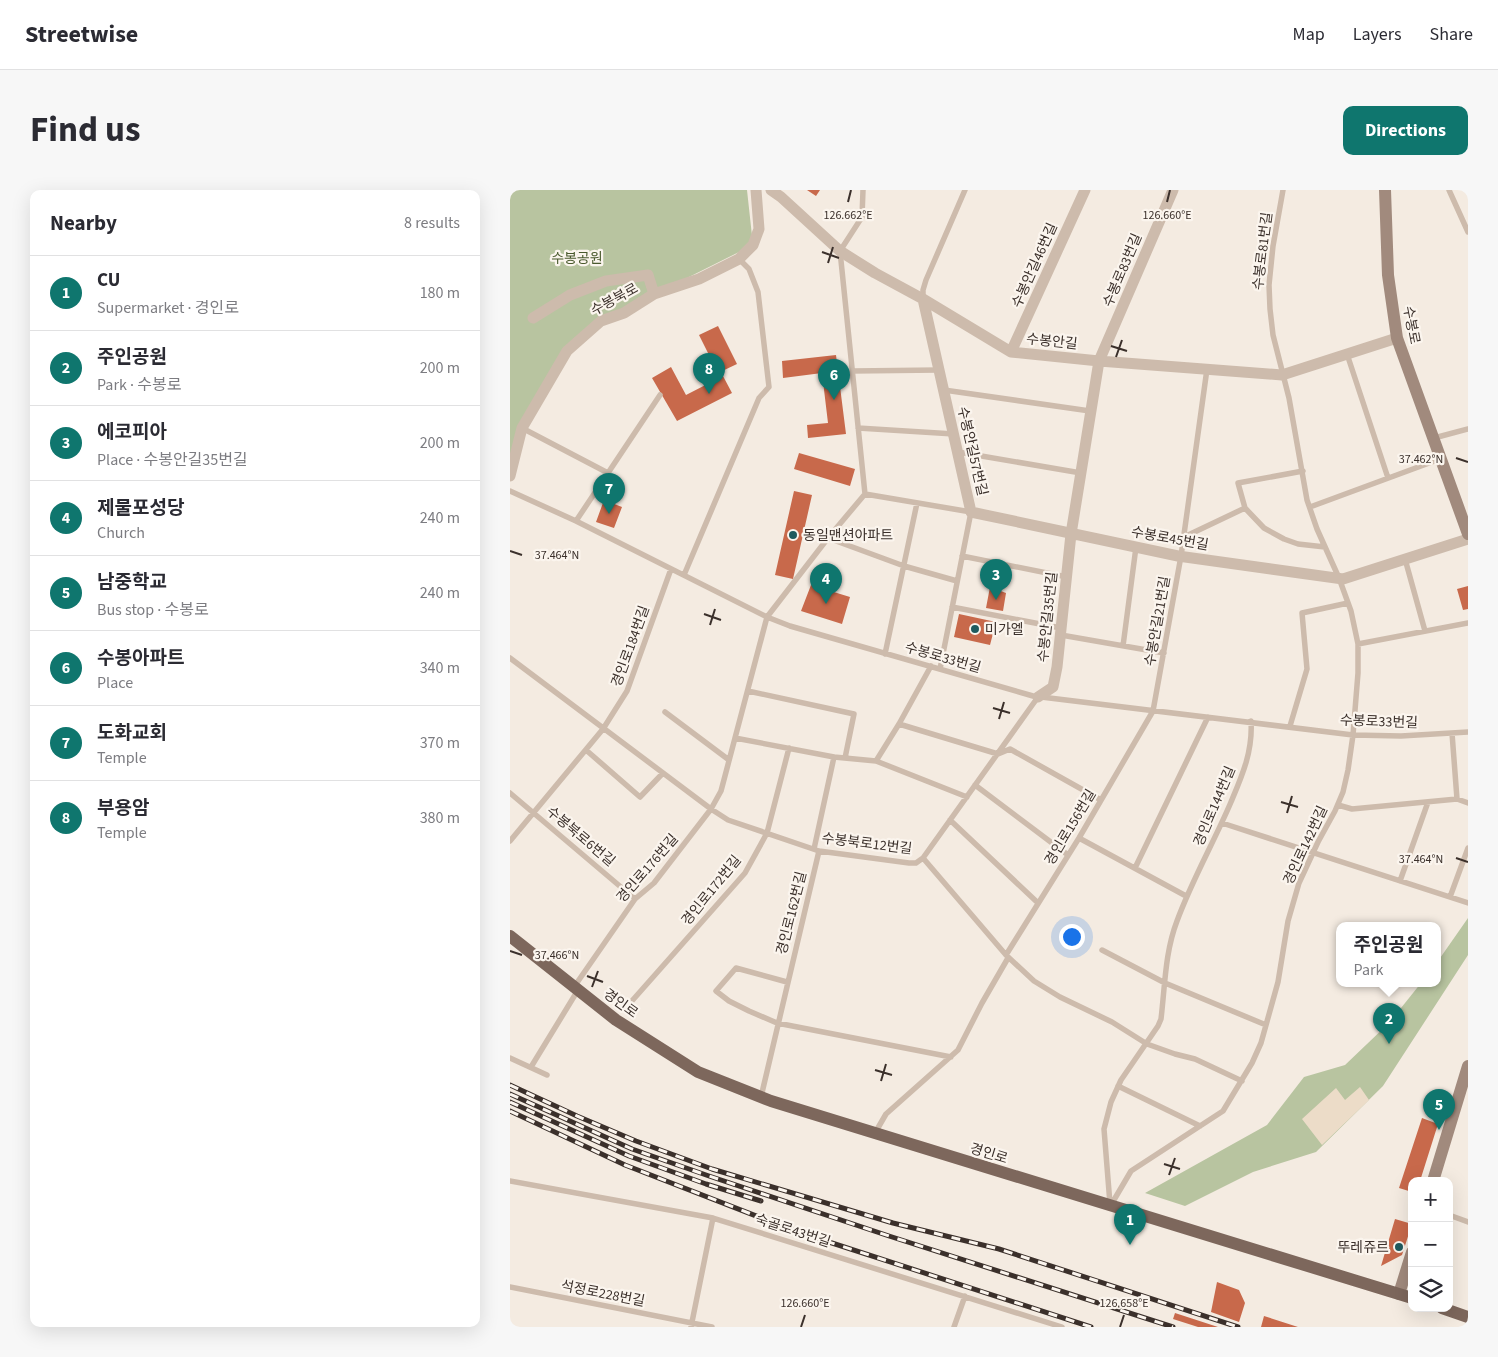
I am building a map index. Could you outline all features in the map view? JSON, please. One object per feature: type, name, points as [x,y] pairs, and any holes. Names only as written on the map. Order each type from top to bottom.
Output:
[{"type":"main road","name":"경인로","points":[[510,936],[616,1020],[698,1072],[761,1097],[1408,1297]]},
{"type":"main road","points":[[1453,1312],[1468,1317]]},
{"type":"street","name":"수봉북로","points":[[510,476],[522,428],[567,351],[601,321],[624,313],[654,294],[699,278],[739,259],[753,245],[759,229],[756,190]]},
{"type":"street","name":"수봉안길","points":[[772,190],[840,251],[1011,352],[1098,361],[1282,375],[1396,338]]},
{"type":"street","name":"수봉안길46번길","points":[[1011,352],[1085,190]]},
{"type":"street","name":"수봉로83번길","points":[[1098,361],[1173,190]]},
{"type":"street","name":"수봉로","points":[[1385,190],[1388,275],[1396,338],[1468,534]]},
{"type":"street","points":[[533,318],[570,295],[606,281],[648,275],[654,294]]},
{"type":"street","name":"수봉안길57번길","points":[[924,299],[971,512]]},
{"type":"street","name":"수봉안길35번길","points":[[1038,697],[1053,687],[1057,667],[1071,534],[1098,361]]},
{"type":"street","name":"수봉로45번길","points":[[971,512],[1181,556],[1342,579],[1468,539]]},
{"type":"street","points":[[1434,1177],[1468,1066]]},
{"type":"street","points":[[1399,1294],[1408,1265]]},
{"type":"lane","points":[[767,617],[828,538],[865,494],[840,251],[862,217],[863,190]]},
{"type":"lane","points":[[924,299],[923,290],[926,280],[965,190]]},
{"type":"lane","name":"수봉로81번길","points":[[1283,190],[1273,246],[1269,285],[1273,335],[1310,507],[1325,547]]},
{"type":"lane","points":[[1449,190],[1468,232]]},
{"type":"lane","points":[[684,576],[759,398],[769,387],[758,292],[749,269],[739,259]]},
{"type":"lane","points":[[1347,354],[1388,478]]},
{"type":"lane","name":"수봉안길21번길","points":[[1153,711],[1184,537],[1207,369]]},
{"type":"lane","points":[[852,371],[939,370]]},
{"type":"lane","points":[[944,390],[1090,411]]},
{"type":"lane","points":[[576,521],[660,395]]},
{"type":"lane","points":[[522,428],[608,473]]},
{"type":"lane","points":[[858,428],[954,434]]},
{"type":"lane","points":[[1433,438],[1468,429]]},
{"type":"lane","points":[[958,452],[1080,473]]},
{"type":"lane","points":[[1310,507],[1440,459]]},
{"type":"lane","points":[[1303,471],[1238,483],[1245,508],[1264,528],[1298,544],[1325,547]]},
{"type":"lane","name":"수봉로33번길","points":[[510,491],[576,521],[767,617],[790,626],[1038,697],[1353,734],[1401,736],[1468,732]]},
{"type":"lane","name":"수봉로45번길","points":[[865,494],[971,512]]},
{"type":"lane","points":[[885,654],[917,502]]},
{"type":"lane","points":[[1184,537],[1245,508]]},
{"type":"lane","name":"수봉안길57번길","points":[[940,670],[971,512]]},
{"type":"lane","points":[[828,538],[904,566],[957,580]]},
{"type":"lane","points":[[1123,646],[1136,547]]},
{"type":"lane","name":"경인로142번길","points":[[1110,1206],[1131,1171],[1223,1111],[1242,1081],[1258,1050],[1266,1025],[1278,982],[1288,921],[1299,883],[1338,805],[1348,770],[1353,734],[1358,673],[1358,644],[1348,603],[1325,547]]},
{"type":"lane","points":[[962,556],[1067,577]]},
{"type":"lane","points":[[1405,559],[1425,631]]},
{"type":"lane","name":"경인로184번길","points":[[510,841],[603,730],[628,691],[671,569]]},
{"type":"lane","points":[[1290,726],[1307,669],[1302,613],[1348,603]]},
{"type":"lane","points":[[952,607],[1123,646],[1164,653]]},
{"type":"lane","name":"경인로176번길","points":[[576,988],[635,898],[654,883],[711,809],[721,791],[767,617]]},
{"type":"lane","points":[[1358,644],[1468,623]]},
{"type":"lane","name":"수봉북로12번길","points":[[510,658],[603,730],[728,820],[816,850],[909,863],[916,863],[923,858],[1007,956],[1034,981],[1060,997],[1112,1022],[1146,1044]]},
{"type":"lane","points":[[876,761],[931,666]]},
{"type":"lane","points":[[748,691],[854,714],[845,758]]},
{"type":"lane","name":"수봉안길35번길","points":[[923,858],[1038,697]]},
{"type":"lane","name":"경인로156번길","points":[[875,1133],[886,1114],[958,1050],[1007,956],[1153,711]]},
{"type":"lane","points":[[665,712],[729,760]]},
{"type":"lane","points":[[1135,868],[1208,717]]},
{"type":"lane","name":"경인로144번길","points":[[1110,1206],[1104,1129],[1111,1102],[1118,1086],[1161,1019],[1171,937],[1186,896],[1222,822],[1248,759],[1251,721]]},
{"type":"lane","points":[[899,724],[998,754],[1010,749],[1101,800]]},
{"type":"lane","points":[[1452,733],[1457,799]]},
{"type":"lane","points":[[735,738],[834,757],[876,761],[967,797]]},
{"type":"lane","name":"경인로172번길","points":[[631,1002],[745,873],[766,833],[789,748]]},
{"type":"lane","points":[[586,750],[640,797],[662,773]]},
{"type":"lane","name":"경인로162번길","points":[[761,1097],[816,850],[834,757]]},
{"type":"lane","points":[[975,785],[1068,855]]},
{"type":"lane","name":"수봉북로6번길","points":[[510,793],[635,898]]},
{"type":"lane","points":[[1338,805],[1352,809],[1457,799],[1468,803]]},
{"type":"lane","points":[[1400,881],[1428,802]]},
{"type":"lane","points":[[950,820],[1038,903]]},
{"type":"lane","points":[[1222,822],[1468,903]]},
{"type":"lane","points":[[1079,838],[1186,896]]},
{"type":"lane","points":[[1450,897],[1468,848]]},
{"type":"lane","points":[[1102,950],[1165,983],[1266,1025]]},
{"type":"lane","points":[[787,982],[736,968],[716,991],[729,1001],[777,1022],[951,1057]]},
{"type":"lane","points":[[531,1068],[576,988]]},
{"type":"lane","points":[[1146,1044],[1196,1059],[1242,1081]]},
{"type":"lane","points":[[510,1058],[547,1075]]},
{"type":"lane","points":[[1118,1086],[1200,1126]]},
{"type":"lane","name":"숙골로43번길","points":[[510,1181],[713,1218],[1062,1327]]},
{"type":"lane","points":[[1453,1216],[1468,1222]]},
{"type":"lane","points":[[691,1325],[713,1218]]},
{"type":"lane","name":"석정로228번길","points":[[510,1287],[691,1325],[712,1327]]},
{"type":"lane","points":[[954,1327],[966,1296]]},
{"type":"green space","name":"수봉공원","points":[[510,190],[747,190],[753,245],[601,321],[567,351],[510,460]]},
{"type":"green space","points":[[1468,918],[1468,955],[1383,1086],[1316,1152],[1253,1172],[1185,1206],[1145,1193],[1267,1125],[1304,1077],[1345,1065],[1389,1023],[1418,987],[1441,987],[1441,957]]},
{"type":"shaded area","points":[[1360,1087],[1369,1100],[1322,1145],[1302,1119],[1336,1088],[1345,1100]]},
{"type":"building","points":[[807,190],[820,190],[816,196]]},
{"type":"building","points":[[718,326],[737,364],[718,373],[699,335]]},
{"type":"building","points":[[836,355],[846,434],[808,438],[807,425],[828,423],[822,373],[783,378],[782,361]]},
{"type":"building","points":[[671,367],[686,395],[723,376],[732,393],[677,421],[652,378]]},
{"type":"building","points":[[799,453],[855,469],[850,486],[794,469]]},
{"type":"building","name":"동일맨션아파트","points":[[794,491],[812,495],[793,579],[775,575]]},
{"type":"building","points":[[604,500],[622,507],[614,528],[596,522]]},
{"type":"building","points":[[811,585],[850,597],[842,624],[801,611]]},
{"type":"building","points":[[1468,586],[1468,609],[1463,610],[1457,589]]},
{"type":"building","points":[[990,587],[1006,593],[1003,611],[986,608]]},
{"type":"building","name":"미가엘","points":[[959,614],[996,622],[990,645],[954,637]]},
{"type":"building","points":[[1422,1118],[1438,1124],[1421,1177],[1408,1177],[1408,1191],[1399,1188]]},
{"type":"building","points":[[1395,1219],[1408,1223],[1408,1236],[1402,1255],[1381,1266]]},
{"type":"building","points":[[1217,1282],[1239,1290],[1245,1303],[1239,1322],[1211,1312]]},
{"type":"building","points":[[1175,1313],[1218,1327],[1198,1327],[1173,1319]]},
{"type":"building","points":[[1264,1316],[1298,1327],[1261,1327]]},
{"type":"railway","points":[[510,1085],[636,1141],[712,1169],[893,1223],[999,1249],[1238,1327]]},
{"type":"railway","points":[[510,1094],[632,1149],[889,1236],[1173,1327]]},
{"type":"railway","points":[[510,1102],[629,1156],[706,1184],[761,1201]]},
{"type":"railway","points":[[510,1111],[625,1165],[795,1231],[1091,1327]]},
{"type":"place","name":"부용암","points":[[709,394]]},
{"type":"place","name":"수봉아파트","points":[[834,400]]},
{"type":"place","name":"도화교회","points":[[609,514]]},
{"type":"place","name":"동일맨션아파트","points":[[793,535]]},
{"type":"place","name":"에코피아","points":[[996,600]]},
{"type":"place","name":"제물포성당","points":[[826,604]]},
{"type":"place","name":"미가엘","points":[[975,629]]},
{"type":"place","name":"주인공원","points":[[1389,1044]]},
{"type":"place","name":"남중학교","points":[[1439,1130]]},
{"type":"place","name":"CU","points":[[1130,1245]]},
{"type":"place","name":"뚜레쥬르","points":[[1399,1247]]}]
